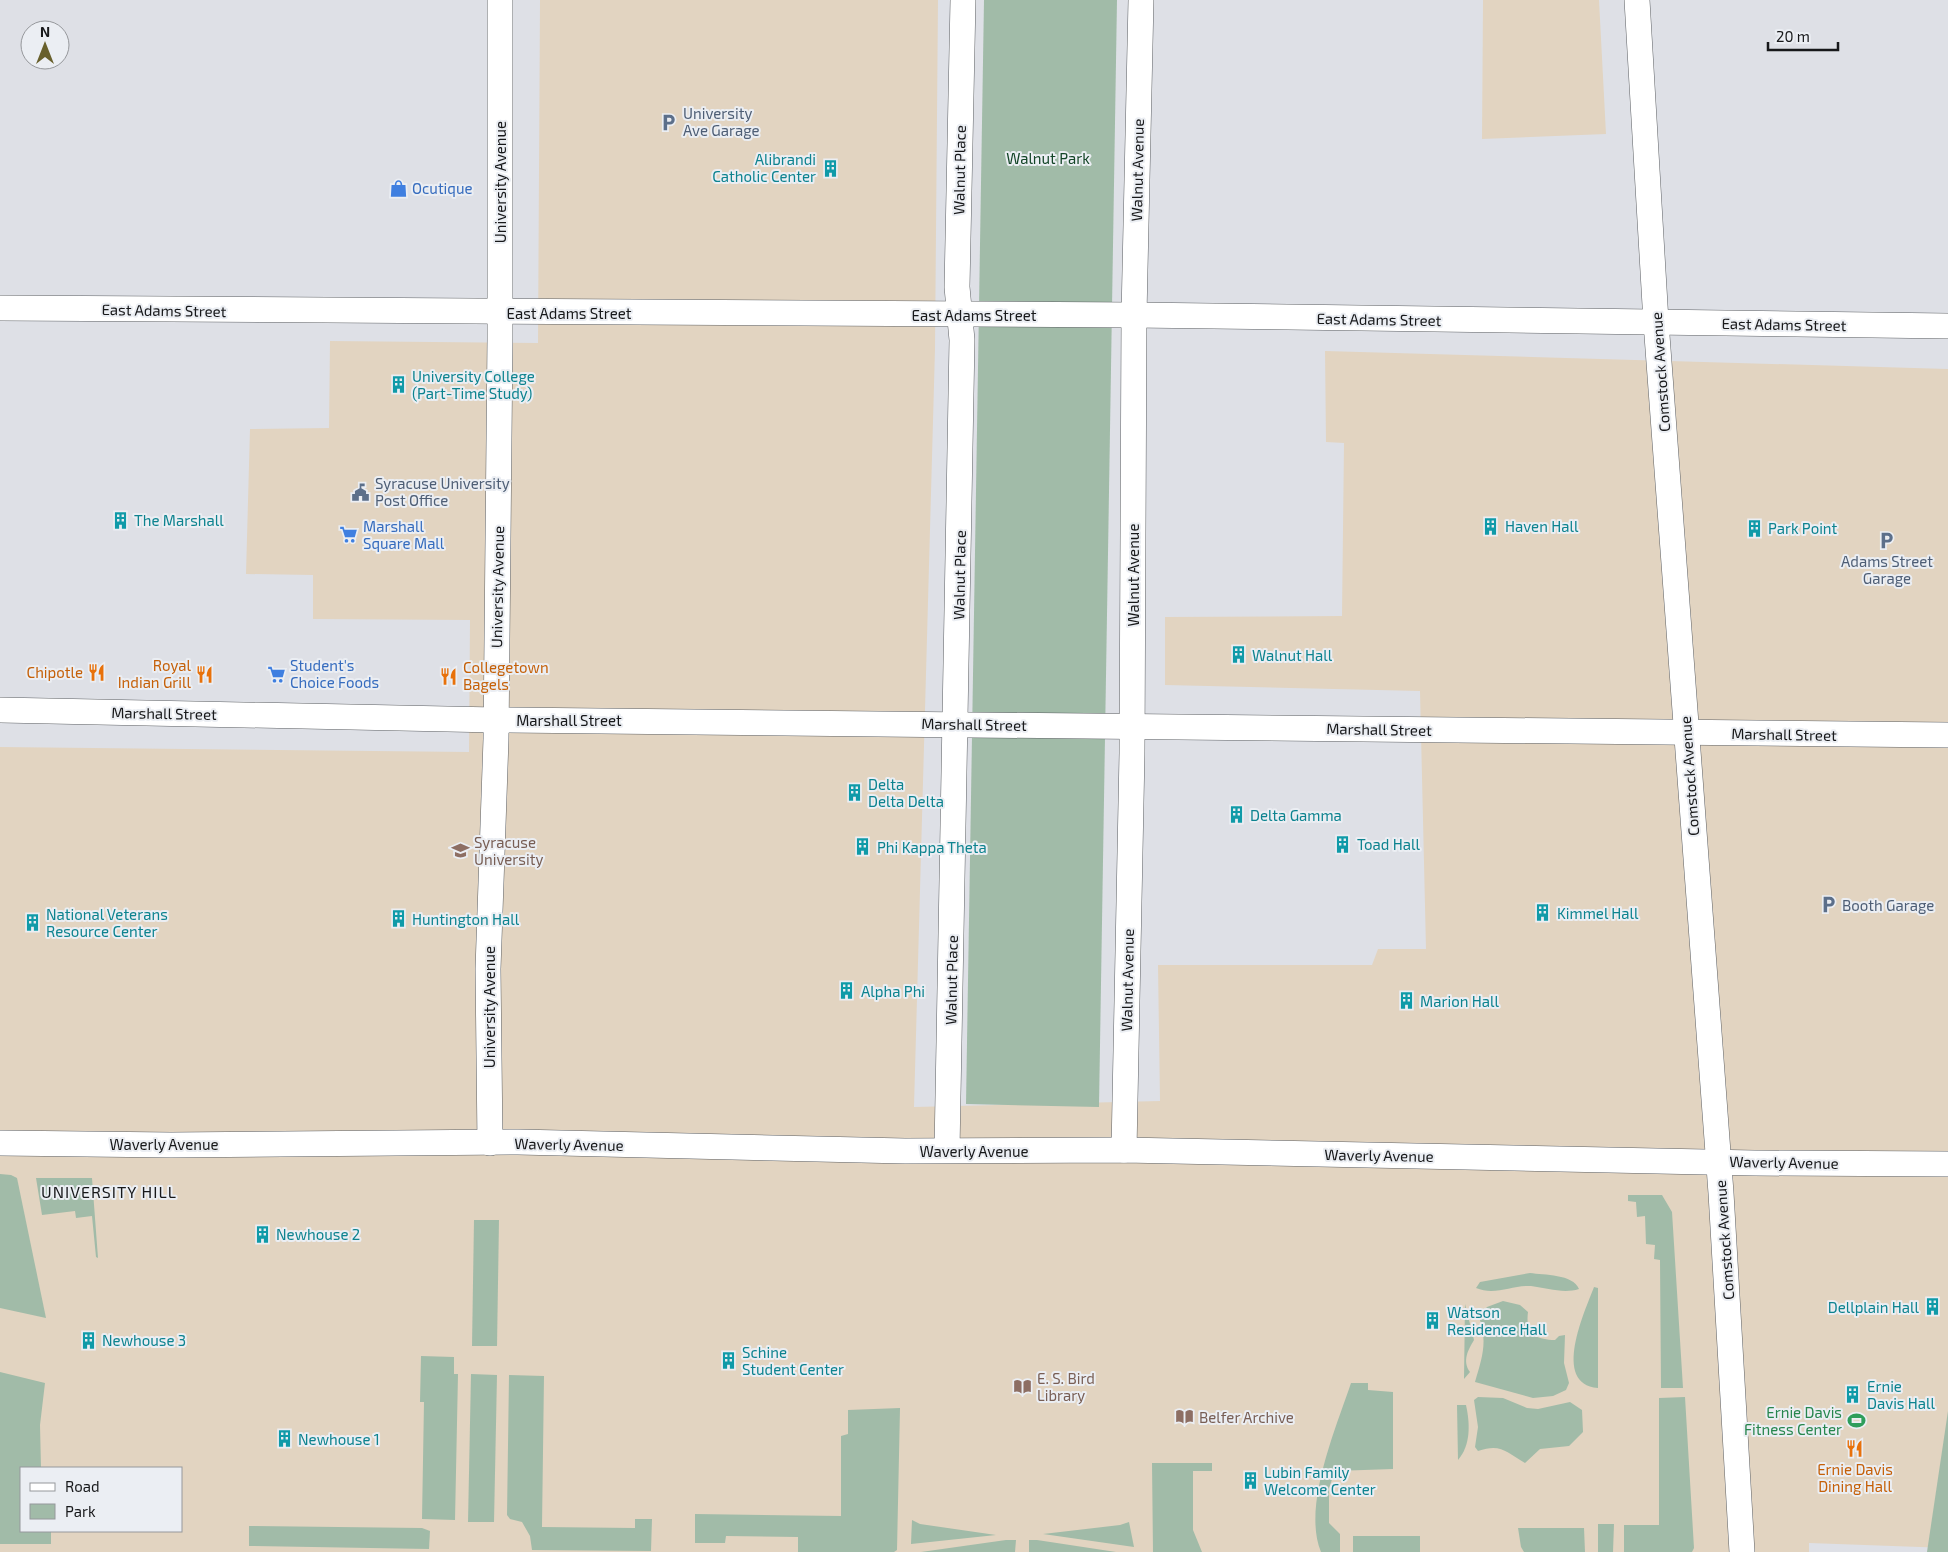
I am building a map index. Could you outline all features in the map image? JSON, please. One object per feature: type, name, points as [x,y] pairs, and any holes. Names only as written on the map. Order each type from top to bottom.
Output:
[{"type":"street","name":"University Avenue","points":[[490,1143],[488,969],[496,720],[500,312],[500,0]]},
{"type":"street","name":"Walnut Place","points":[[947,1150],[962,340],[957,287],[962,0]]},
{"type":"street","name":"Walnut Avenue","points":[[1124,1150],[1132,725],[1134,315],[1141,0]]},
{"type":"street","name":"Comstock Avenue","points":[[1637,0],[1656,322],[1718,1161],[1742,1552]]},
{"type":"street","name":"East Adams Street","points":[[0,308],[1134,315],[1948,326]]},
{"type":"street","name":"Marshall Street","points":[[0,710],[496,720],[956,723],[1948,735]]},
{"type":"street","name":"Waverly Avenue","points":[[0,1143],[490,1143],[947,1150],[1124,1150],[1948,1164]]},
{"type":"shaded area","name":"Syracuse University","points":[[540,0],[938,0],[935,349],[914,1107],[1160,1101],[1158,965],[1372,965],[1378,949],[1426,949],[1420,691],[1165,685],[1165,617],[1342,616],[1344,443],[1326,442],[1325,351],[1948,369],[1948,1548],[1809,1543],[1809,1552],[0,1552],[0,747],[469,752],[470,620],[313,619],[313,575],[246,574],[250,429],[329,428],[330,341],[538,343]]},
{"type":"shaded area","points":[[1483,0],[1599,0],[1606,134],[1482,139]]},
{"type":"green space","name":"Walnut Park","points":[[984,0],[1117,0],[1099,1107],[966,1104]]},
{"type":"green space","points":[[0,1174],[11,1175],[17,1178],[46,1318],[0,1308]]},
{"type":"green space","points":[[36,1178],[92,1178],[98,1258],[96,1257],[92,1216],[76,1218],[75,1211],[42,1215]]},
{"type":"green space","points":[[1628,1195],[1662,1195],[1672,1212],[1683,1388],[1661,1388],[1660,1260],[1654,1259],[1655,1245],[1646,1244],[1645,1216],[1637,1217],[1636,1202],[1628,1201]]},
{"type":"green space","points":[[474,1220],[499,1220],[497,1346],[472,1346]]},
{"type":"green space","points":[[1530,1273],[1565,1278],[1571,1280],[1579,1289],[1561,1291],[1524,1286],[1490,1291],[1476,1288],[1480,1282]]},
{"type":"green space","points":[[1594,1287],[1598,1288],[1598,1388],[1584,1383],[1576,1374],[1574,1361],[1579,1328]]},
{"type":"green space","points":[[1503,1301],[1520,1305],[1528,1312],[1528,1326],[1530,1331],[1537,1337],[1555,1340],[1559,1336],[1565,1335],[1564,1363],[1569,1383],[1566,1390],[1553,1396],[1533,1398],[1475,1382],[1484,1342],[1479,1317],[1487,1307]]},
{"type":"green space","points":[[1465,1304],[1474,1340],[1466,1360],[1470,1372],[1464,1379]]},
{"type":"green space","points":[[421,1356],[454,1357],[454,1374],[458,1374],[455,1520],[422,1519],[424,1402],[420,1402]]},
{"type":"green space","points":[[0,1372],[45,1383],[40,1425],[41,1467],[20,1467],[20,1532],[51,1532],[51,1544],[0,1544]]},
{"type":"green space","points":[[471,1374],[497,1375],[494,1522],[468,1522]]},
{"type":"green space","points":[[509,1375],[544,1376],[542,1527],[635,1528],[635,1519],[652,1519],[651,1551],[532,1550],[530,1536],[522,1522],[510,1519],[507,1515]]},
{"type":"green space","points":[[1351,1383],[1368,1383],[1368,1390],[1393,1392],[1393,1469],[1335,1471],[1329,1488],[1329,1523],[1340,1534],[1340,1552],[1321,1552],[1316,1534],[1318,1491],[1330,1444]]},
{"type":"green space","points":[[1478,1397],[1503,1398],[1527,1408],[1538,1409],[1570,1402],[1582,1410],[1583,1432],[1569,1446],[1540,1449],[1525,1463],[1498,1448],[1478,1451],[1475,1447],[1478,1427],[1474,1400]]},
{"type":"green space","points":[[1685,1397],[1694,1548],[1692,1552],[1624,1552],[1624,1525],[1659,1525],[1659,1398]]},
{"type":"green space","points":[[1457,1405],[1466,1405],[1468,1419],[1467,1441],[1458,1460]]},
{"type":"green space","points":[[900,1408],[897,1550],[894,1552],[798,1552],[798,1537],[726,1536],[725,1543],[695,1543],[695,1514],[841,1516],[841,1436],[848,1434],[848,1410]]},
{"type":"green space","points":[[1948,1411],[1948,1552],[1927,1552]]},
{"type":"green space","points":[[1152,1463],[1212,1463],[1212,1471],[1193,1471],[1193,1530],[1202,1552],[1153,1552]]},
{"type":"green space","points":[[912,1520],[920,1524],[996,1535],[911,1544]]},
{"type":"green space","points":[[1129,1522],[1134,1547],[1043,1534],[1120,1525]]},
{"type":"green space","points":[[1598,1524],[1614,1524],[1613,1552],[1598,1552]]},
{"type":"green space","points":[[249,1526],[422,1528],[430,1531],[429,1549],[249,1546]]},
{"type":"green space","points":[[1518,1528],[1584,1528],[1585,1552],[1524,1552],[1521,1547]]},
{"type":"green space","points":[[1353,1536],[1420,1536],[1420,1552],[1353,1552]]},
{"type":"green space","points":[[1016,1540],[1015,1552],[921,1552]]},
{"type":"green space","points":[[1029,1540],[1037,1540],[1116,1552],[1029,1552]]},
{"type":"place","name":"University Ave Garage","points":[[669,122]]},
{"type":"place","name":"Alibrandi Catholic Center","points":[[830,168]]},
{"type":"place","name":"Ocutique","points":[[398,188]]},
{"type":"place","name":"University College (Part-Time Study)","points":[[398,385]]},
{"type":"place","name":"Syracuse University Post Office","points":[[361,492]]},
{"type":"place","name":"The Marshall","points":[[120,520]]},
{"type":"place","name":"Haven Hall","points":[[1491,526]]},
{"type":"place","name":"Park Point","points":[[1754,528]]},
{"type":"place","name":"Marshall Square Mall","points":[[349,535]]},
{"type":"place","name":"Adams Street Garage","points":[[1887,540]]},
{"type":"place","name":"Walnut Hall","points":[[1238,655]]},
{"type":"place","name":"Chipotle","points":[[97,672]]},
{"type":"place","name":"Royal Indian Grill","points":[[205,674]]},
{"type":"place","name":"Student's Choice Foods","points":[[276,674]]},
{"type":"place","name":"Collegetown Bagels","points":[[449,676]]},
{"type":"place","name":"Delta Delta Delta","points":[[854,793]]},
{"type":"place","name":"Delta Gamma","points":[[1236,815]]},
{"type":"place","name":"Toad Hall","points":[[1343,844]]},
{"type":"place","name":"Phi Kappa Theta","points":[[863,847]]},
{"type":"place","name":"Syracuse University","points":[[460,851]]},
{"type":"place","name":"Booth Garage","points":[[1828,905]]},
{"type":"place","name":"Kimmel Hall","points":[[1543,913]]},
{"type":"place","name":"Huntington Hall","points":[[398,919]]},
{"type":"place","name":"National Veterans Resource Center","points":[[32,923]]},
{"type":"place","name":"Alpha Phi","points":[[847,991]]},
{"type":"place","name":"Marion Hall","points":[[1406,1001]]},
{"type":"place","name":"Newhouse 2","points":[[262,1234]]},
{"type":"place","name":"Dellplain Hall","points":[[1933,1307]]},
{"type":"place","name":"Watson Residence Hall","points":[[1433,1321]]},
{"type":"place","name":"Newhouse 3","points":[[88,1340]]},
{"type":"place","name":"Schine Student Center","points":[[728,1361]]},
{"type":"place","name":"E. S. Bird Library","points":[[1023,1387]]},
{"type":"place","name":"Ernie Davis Hall","points":[[1853,1395]]},
{"type":"place","name":"Belfer Archive","points":[[1185,1417]]},
{"type":"place","name":"Ernie Davis Fitness Center","points":[[1856,1421]]},
{"type":"place","name":"Newhouse 1","points":[[284,1439]]},
{"type":"place","name":"Ernie Davis Dining Hall","points":[[1855,1448]]},
{"type":"place","name":"Lubin Family Welcome Center","points":[[1250,1481]]},
{"type":"district","name":"UNIVERSITY HILL","points":[[109,1191]]}]
